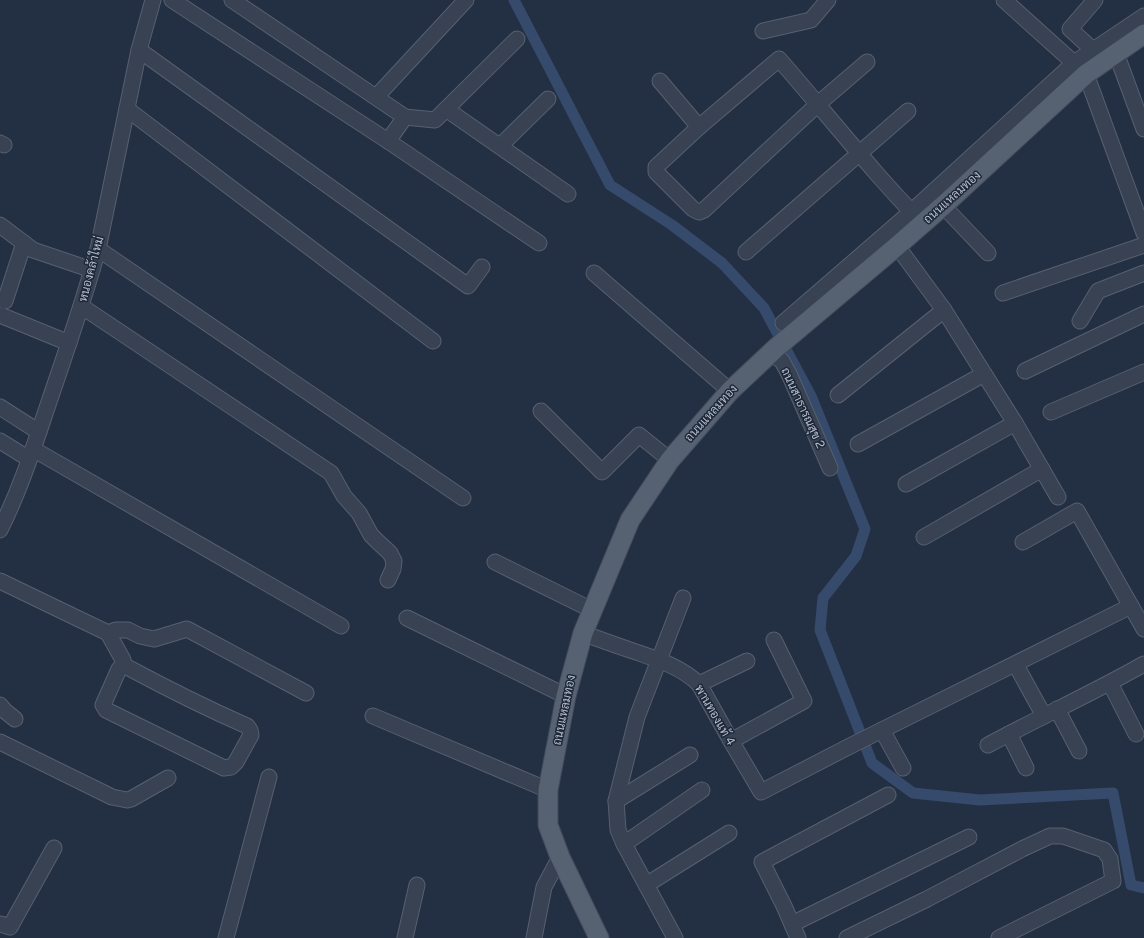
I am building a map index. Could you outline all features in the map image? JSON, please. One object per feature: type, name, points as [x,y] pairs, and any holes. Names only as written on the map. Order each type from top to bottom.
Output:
[{"type":"main road","name":"ถนนแหลมทอง","points":[[599,938],[560,857],[548,825],[548,790],[566,696],[583,633],[630,520],[670,460],[730,391],[774,350],[788,328],[897,246],[917,218],[945,204],[1080,69],[1116,53],[1144,34]]},
{"type":"street","name":"หนองคล้าใหม่","points":[[0,530],[7,516],[39,432],[92,270],[98,249],[139,50],[153,0]]},
{"type":"street","points":[[172,0],[540,242]]},
{"type":"street","points":[[232,0],[405,117],[435,120],[517,39]]},
{"type":"street","points":[[376,97],[466,0]]},
{"type":"street","points":[[763,31],[811,20],[828,0]]},
{"type":"street","points":[[1004,0],[1080,69],[1144,233]]},
{"type":"street","points":[[1093,50],[1070,29],[1095,0]]},
{"type":"street","points":[[788,328],[917,218],[1080,69],[1093,50],[1144,16]]},
{"type":"street","points":[[139,50],[468,286],[482,267]]},
{"type":"street","points":[[1116,53],[1144,129]]},
{"type":"street","points":[[867,62],[818,104],[704,210],[699,212],[693,209],[656,172],[656,167],[779,59],[818,104],[859,153],[917,218]]},
{"type":"street","points":[[660,81],[699,128]]},
{"type":"street","points":[[500,146],[548,99]]},
{"type":"street","points":[[127,109],[434,342]]},
{"type":"street","points":[[446,109],[568,194]]},
{"type":"street","points":[[746,252],[908,112]]},
{"type":"street","points":[[388,141],[405,117]]},
{"type":"street","points":[[945,204],[950,213],[988,253]]},
{"type":"street","points":[[0,225],[33,250],[92,270]]},
{"type":"street","points":[[24,242],[6,276],[2,308],[69,343]]},
{"type":"street","points":[[1002,293],[1144,245]]},
{"type":"street","points":[[897,246],[944,310],[1015,423],[1058,497]]},
{"type":"street","points":[[98,249],[463,498]]},
{"type":"street","points":[[594,273],[730,391]]},
{"type":"street","points":[[1080,321],[1098,291],[1144,273]]},
{"type":"street","points":[[81,306],[331,473],[344,496],[359,513],[371,535],[390,553],[394,561],[393,569],[388,580]]},
{"type":"street","points":[[838,395],[944,310]]},
{"type":"street","points":[[1025,371],[1144,314]]},
{"type":"street","name":"ถนนสาธารณสุข 2","points":[[774,350],[790,376],[830,468]]},
{"type":"street","points":[[1051,412],[1144,372]]},
{"type":"street","points":[[858,444],[984,374]]},
{"type":"street","points":[[0,407],[39,432]]},
{"type":"street","points":[[541,411],[602,472],[639,435],[670,460]]},
{"type":"street","points":[[906,484],[1015,423]]},
{"type":"street","points":[[2,444],[31,454],[341,626]]},
{"type":"street","points":[[924,537],[1042,470]]},
{"type":"street","points":[[1024,542],[1077,511],[1144,629]]},
{"type":"street","points":[[495,562],[592,610]]},
{"type":"street","points":[[0,581],[108,633],[123,660],[123,666],[119,669],[103,705],[106,710],[224,768],[231,767],[236,762],[251,735],[247,726],[123,666]]},
{"type":"street","points":[[675,938],[624,844],[618,830],[616,801],[636,717],[683,598]]},
{"type":"street","points":[[903,768],[877,733],[1131,606]]},
{"type":"street","points":[[407,618],[566,696]]},
{"type":"street","points":[[108,633],[116,630],[128,630],[140,636],[154,639],[187,629],[306,693]]},
{"type":"street","name":"พานทองแท้ 4","points":[[583,633],[666,662],[681,670],[699,684],[761,792],[877,733]]},
{"type":"street","points":[[731,742],[804,701],[774,640]]},
{"type":"street","points":[[699,684],[747,661]]},
{"type":"street","points":[[1016,664],[1044,716]]},
{"type":"street","points":[[988,745],[1144,664]]},
{"type":"street","points":[[1110,683],[1136,734]]},
{"type":"street","points":[[0,705],[15,719]]},
{"type":"street","points":[[1057,709],[1079,751]]},
{"type":"street","points":[[373,716],[548,790]]},
{"type":"street","points":[[1009,734],[1026,768]]},
{"type":"street","points":[[0,742],[112,797],[127,800],[131,799],[168,778]]},
{"type":"street","points":[[616,801],[690,754]]},
{"type":"street","points":[[226,938],[269,777]]},
{"type":"street","points":[[624,844],[702,790]]},
{"type":"street","points":[[798,938],[762,862],[888,795]]},
{"type":"street","points":[[646,885],[729,833]]},
{"type":"street","points":[[847,938],[927,899],[1022,848],[1050,836],[1063,836],[1104,850],[1110,860],[1113,881],[999,938]]},
{"type":"street","points":[[792,924],[969,837]]},
{"type":"street","points":[[0,924],[10,927],[54,848]]},
{"type":"street","points":[[534,938],[544,887],[560,857]]},
{"type":"street","points":[[405,938],[417,885]]},
{"type":"waterway","points":[[514,0],[610,185],[672,225],[722,263],[764,308],[811,396],[865,529],[856,556],[823,598],[820,630],[872,763],[913,793],[980,800],[1113,793],[1131,885],[1144,888]]}]
